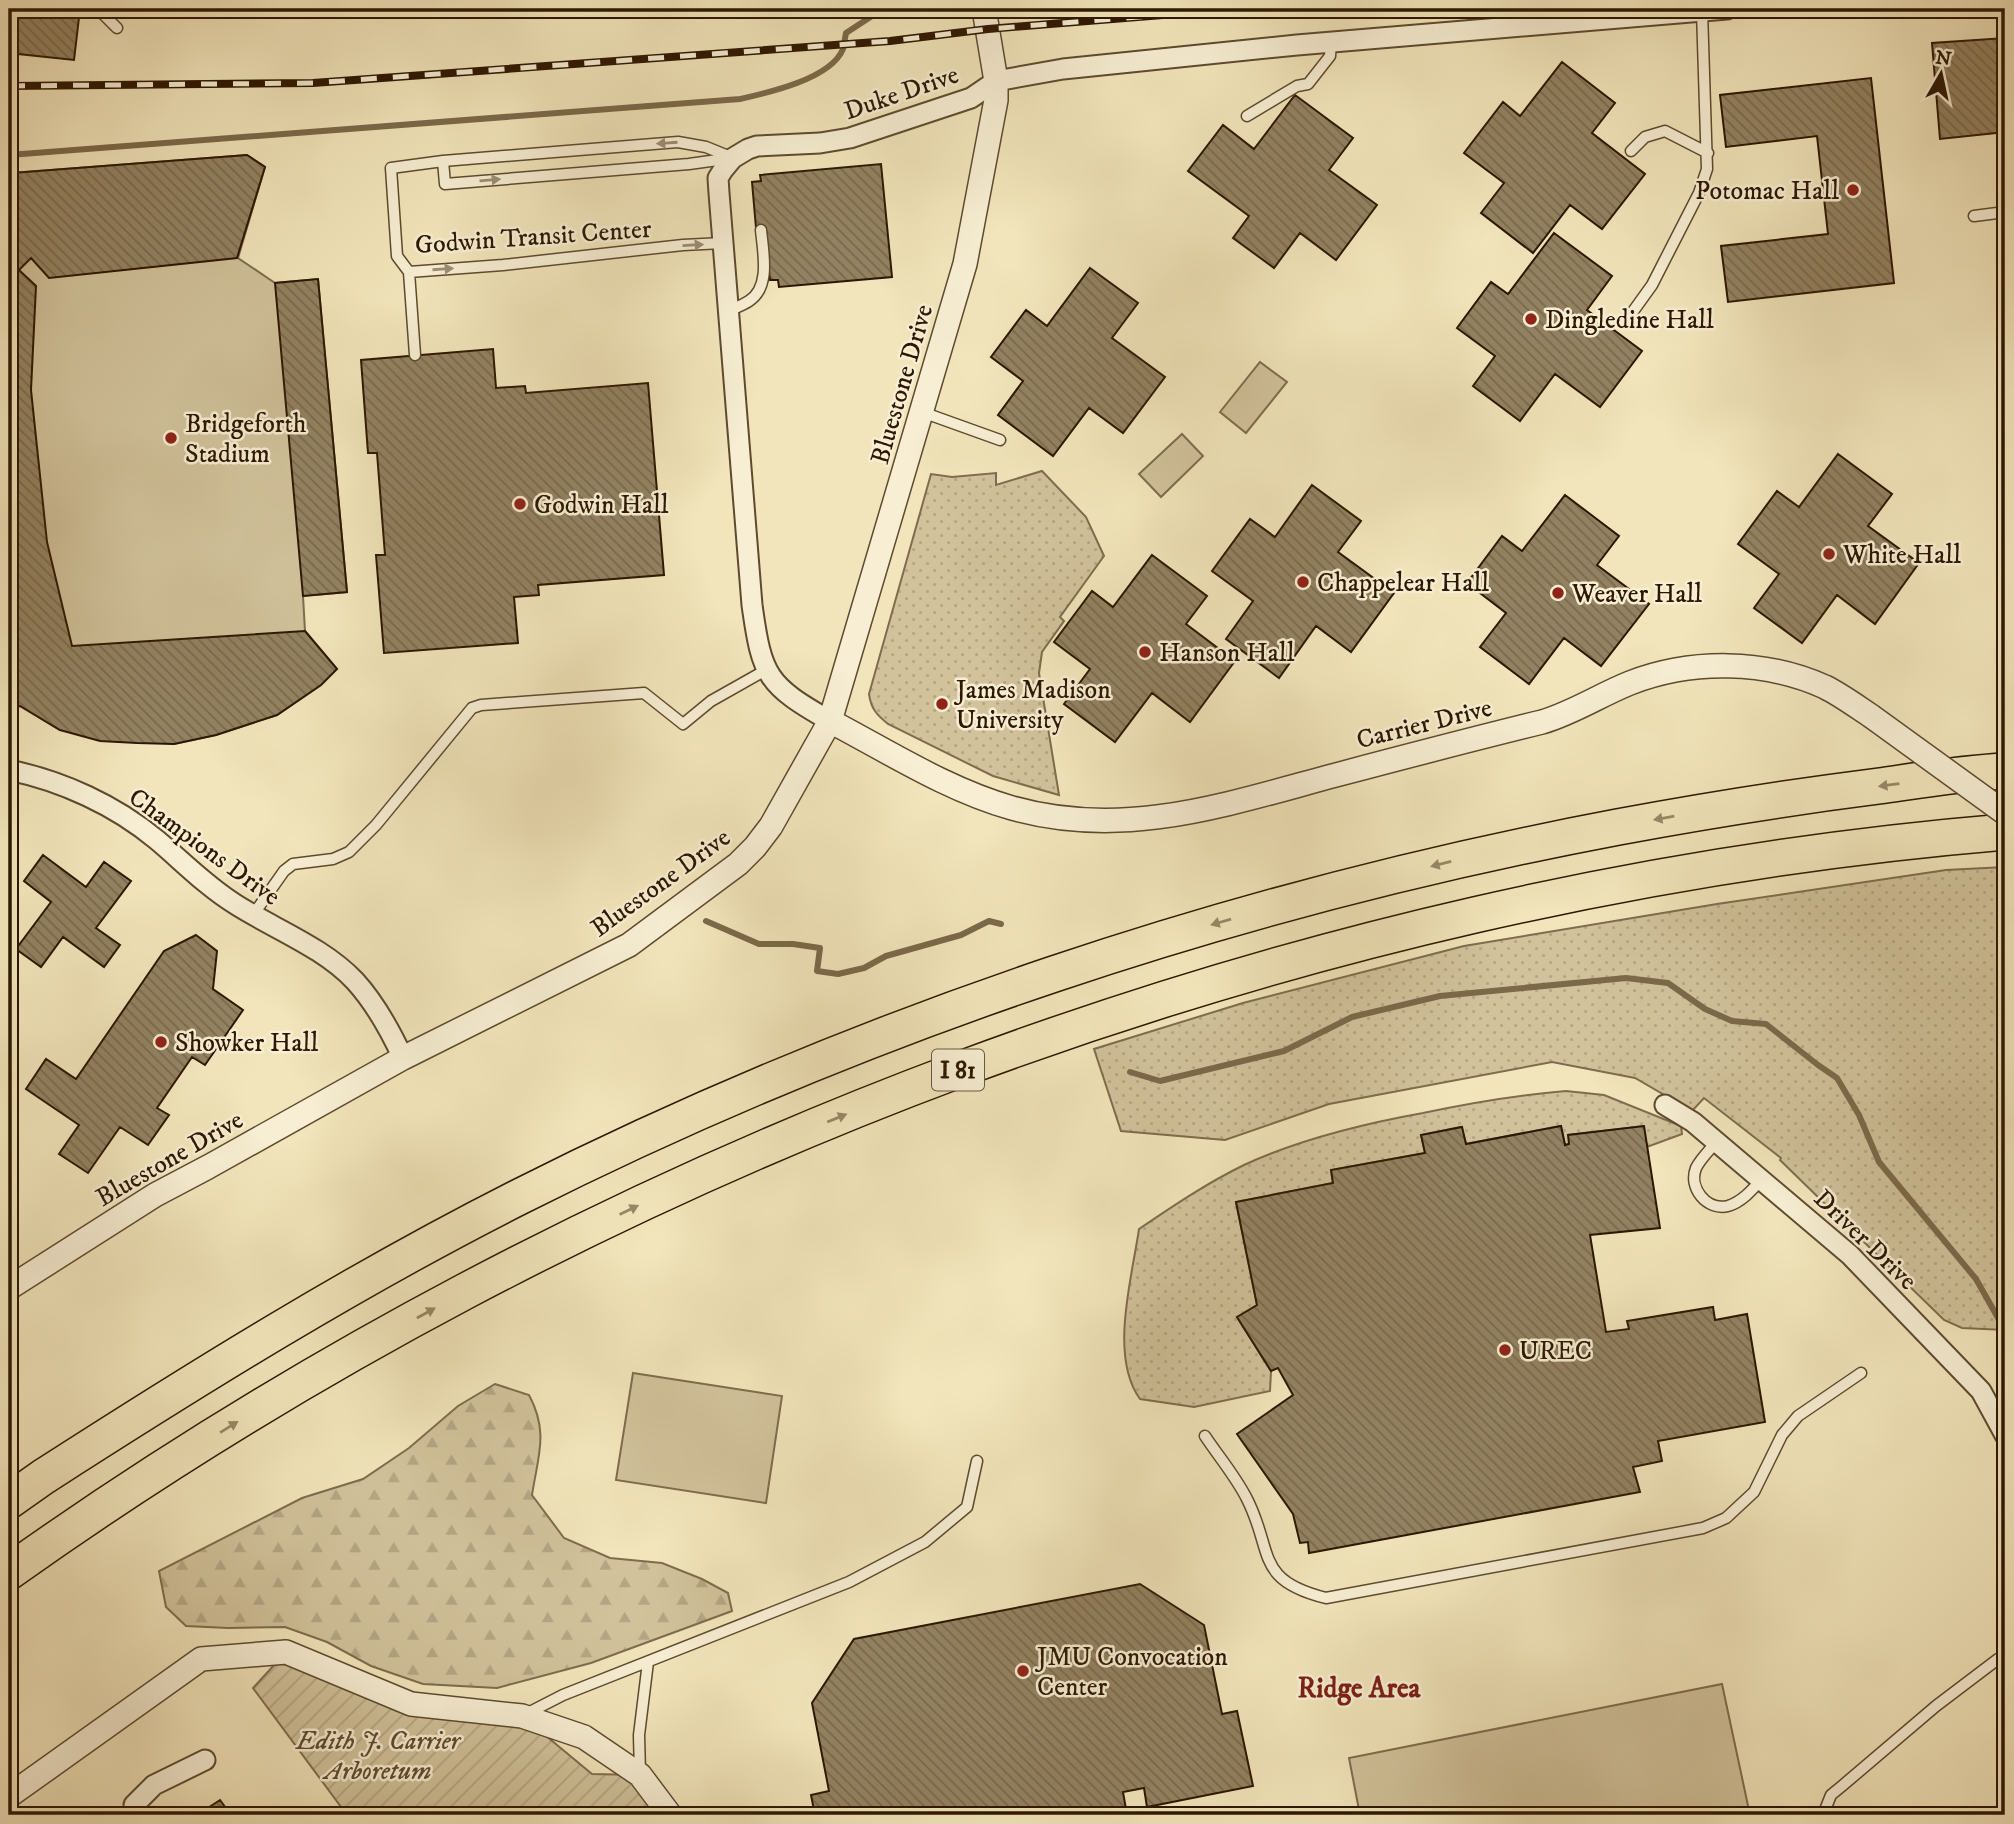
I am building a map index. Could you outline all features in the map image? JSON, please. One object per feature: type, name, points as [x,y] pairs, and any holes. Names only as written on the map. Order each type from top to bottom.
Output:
[{"type":"highway","name":"I 81","points":[[9,1501],[253,1344],[517,1198],[673,1124],[783,1076],[1059,971],[1196,929],[1380,878],[1560,838],[1806,795],[2005,771]]},
{"type":"highway","name":"I 81","points":[[9,1572],[185,1454],[279,1396],[442,1304],[642,1203],[807,1130],[942,1076],[1078,1028],[1289,964],[1510,909],[1726,868],[1833,852],[2005,832]]},
{"type":"highway","points":[[9,1591],[185,1454]]},
{"type":"street","name":"Bluestone Drive","points":[[9,1288],[155,1195],[403,1058],[629,945],[738,864],[755,847],[771,826],[830,722],[965,264],[992,130],[996,81],[984,9]]},
{"type":"street","name":"Duke Drive","points":[[733,158],[757,146],[804,145],[850,138],[971,98],[996,81],[1063,69],[1331,42],[1727,9]]},
{"type":"street","points":[[733,158],[719,178],[752,605],[760,654],[766,670],[788,696],[830,722]]},
{"type":"street","name":"Carrier Drive","points":[[830,722],[981,798],[1012,808],[1046,816],[1108,822],[1142,820],[1201,809],[1542,722],[1566,714],[1633,682],[1679,670],[1736,666],[1789,674],[1839,694],[2005,813]]},
{"type":"street","name":"Champions Drive","points":[[9,770],[68,788],[115,811],[155,838],[219,893],[317,951],[346,973],[376,1008],[403,1058]]},
{"type":"street","name":"Driver Drive","points":[[1665,1105],[1693,1122],[1850,1255],[1981,1391],[2005,1436]]},
{"type":"street","points":[[9,1796],[201,1659],[286,1652],[411,1704],[522,1716],[584,1737],[640,1775],[670,1815]]},
{"type":"street","points":[[134,1815],[134,1805],[154,1785],[205,1760]]},
{"type":"lane","points":[[98,9],[117,28]]},
{"type":"lane","points":[[1629,317],[1652,285],[1699,193],[1707,169],[1702,11]]},
{"type":"lane","points":[[1247,116],[1297,86],[1308,85],[1330,56],[1331,42]]},
{"type":"lane","points":[[1632,151],[1645,137],[1665,131],[1708,153]]},
{"type":"lane","points":[[678,142],[706,147],[733,158],[445,184],[443,161],[678,142]]},
{"type":"lane","name":"Godwin Transit Center","points":[[443,161],[391,169],[397,256],[409,272],[723,243]]},
{"type":"lane","points":[[1974,216],[2005,212]]},
{"type":"lane","points":[[728,312],[752,300],[762,283],[764,272],[761,230]]},
{"type":"lane","points":[[409,272],[415,355]]},
{"type":"lane","points":[[922,412],[1000,440]]},
{"type":"lane","points":[[253,915],[284,871],[293,864],[333,859],[349,852],[376,825],[472,708],[481,705],[644,693],[683,724],[711,701],[766,670]]},
{"type":"lane","points":[[1717,1142],[1697,1167],[1694,1176],[1698,1193],[1704,1200],[1712,1205],[1730,1205],[1752,1190],[1762,1179]]},
{"type":"lane","points":[[1205,1436],[1245,1496],[1256,1518],[1271,1567],[1286,1583],[1303,1592],[1326,1598],[1703,1528],[1726,1518],[1754,1492],[1782,1435],[1798,1416],[1861,1373]]},
{"type":"lane","points":[[522,1716],[563,1695],[849,1582],[925,1542],[967,1507],[977,1461]]},
{"type":"lane","points":[[1823,1815],[1831,1796],[1842,1786],[1936,1706],[1998,1658],[2005,1657]]},
{"type":"lane","points":[[640,1775],[639,1735],[648,1662]]},
{"type":"green space","name":"Bridgeforth Stadium","points":[[247,155],[265,167],[238,258],[275,283],[318,279],[347,592],[303,596],[305,631],[337,669],[321,685],[277,715],[216,735],[174,744],[60,730],[20,706],[9,707],[9,176],[12,173]]},
{"type":"green space","points":[[1260,362],[1287,382],[1246,433],[1220,412]]},
{"type":"green space","points":[[1182,434],[1203,456],[1161,497],[1139,474]]},
{"type":"green space","points":[[1042,471],[1086,517],[1104,556],[1060,617],[1064,621],[1042,652],[1039,673],[1059,795],[993,776],[888,724],[875,711],[869,694],[931,474],[952,477],[996,473],[996,485]]},
{"type":"green space","points":[[2005,867],[2005,1330],[1962,1328],[1944,1320],[1780,1160],[1781,1158],[1704,1098],[1692,1111],[1635,1078],[1552,1062],[1329,1104],[1225,1140],[1121,1131],[1094,1049],[1243,1003],[1464,946],[1946,870]]},
{"type":"green space","points":[[1566,1091],[1604,1095],[1681,1126],[1682,1134],[1647,1147],[1643,1126],[1569,1135],[1569,1144],[1565,1145],[1561,1126],[1466,1144],[1461,1127],[1421,1135],[1425,1153],[1331,1170],[1333,1183],[1236,1202],[1257,1305],[1237,1317],[1271,1371],[1270,1391],[1194,1407],[1140,1399],[1131,1381],[1124,1339],[1128,1293],[1139,1229],[1230,1172],[1309,1140],[1377,1122],[1458,1106]]},
{"type":"green space","points":[[633,1373],[782,1396],[766,1503],[616,1480]]},
{"type":"green space","points":[[495,1384],[529,1395],[535,1408],[539,1421],[540,1444],[532,1495],[564,1538],[610,1558],[662,1563],[702,1579],[728,1593],[732,1611],[591,1663],[497,1688],[423,1684],[371,1666],[327,1642],[285,1627],[186,1626],[166,1607],[159,1571],[302,1498],[363,1479],[409,1448],[458,1406]]},
{"type":"green space","name":"Edith J. Carrier Arboretum","points":[[286,1652],[411,1704],[522,1716],[592,1774],[640,1775],[670,1815],[347,1815],[253,1688]]},
{"type":"green space","points":[[1722,1684],[1750,1815],[1360,1815],[1349,1758]]},
{"type":"building","points":[[9,9],[80,9],[74,60],[9,53]]},
{"type":"building","points":[[2005,38],[2005,132],[1940,139],[1932,43]]},
{"type":"building","points":[[1562,62],[1615,103],[1592,133],[1645,174],[1602,229],[1570,205],[1533,253],[1481,213],[1504,183],[1464,153],[1503,102],[1520,116]]},
{"type":"building","name":"Potomac Hall","points":[[1871,78],[1894,283],[1728,302],[1721,246],[1828,234],[1817,136],[1726,147],[1720,95]]},
{"type":"building","points":[[1295,95],[1353,138],[1329,170],[1377,205],[1336,260],[1300,233],[1274,268],[1233,238],[1249,216],[1188,171],[1223,125],[1254,149]]},
{"type":"building","points":[[247,155],[265,167],[237,258],[49,278],[31,258],[19,270],[36,286],[31,390],[47,542],[72,646],[305,631],[337,669],[321,685],[277,715],[216,735],[174,744],[137,743],[100,741],[60,730],[20,706],[9,707],[9,226],[12,230],[9,221],[9,176],[12,173]]},
{"type":"building","points":[[881,164],[892,277],[779,287],[778,280],[770,280],[764,227],[756,228],[752,182],[761,181],[760,175]]},
{"type":"building","name":"Dingledine Hall","points":[[1554,233],[1612,276],[1587,310],[1642,351],[1600,407],[1555,374],[1520,421],[1473,386],[1495,356],[1457,328],[1491,282],[1508,294]]},
{"type":"building","points":[[1090,268],[1138,303],[1112,338],[1165,377],[1123,433],[1089,408],[1053,456],[998,415],[1023,381],[991,357],[1026,310],[1047,326]]},
{"type":"building","points":[[318,279],[347,592],[303,596],[275,283]]},
{"type":"building","name":"Godwin Hall","points":[[493,349],[496,388],[525,386],[526,393],[648,383],[664,575],[538,585],[539,595],[514,597],[518,643],[384,653],[376,555],[385,555],[377,453],[368,453],[361,360]]},
{"type":"building","name":"White Hall","points":[[1838,454],[1892,494],[1868,526],[1919,563],[1875,624],[1837,595],[1802,643],[1754,608],[1779,574],[1738,544],[1777,491],[1799,507]]},
{"type":"building","name":"Chappelear Hall","points":[[1312,485],[1361,521],[1338,552],[1394,593],[1351,652],[1316,626],[1279,678],[1226,639],[1253,601],[1212,571],[1250,519],[1275,537]]},
{"type":"building","name":"Weaver Hall","points":[[1565,495],[1619,536],[1597,565],[1649,604],[1601,666],[1564,638],[1529,684],[1480,647],[1506,613],[1467,583],[1502,536],[1522,551]]},
{"type":"building","name":"Hanson Hall","points":[[1152,555],[1207,596],[1186,624],[1235,661],[1190,722],[1152,693],[1115,742],[1064,704],[1090,669],[1054,642],[1092,591],[1113,607]]},
{"type":"building","points":[[43,855],[86,887],[104,862],[131,881],[96,928],[120,945],[104,967],[63,937],[41,967],[16,949],[51,902],[24,881]]},
{"type":"building","name":"Showker Hall","points":[[196,935],[217,951],[213,989],[243,1010],[205,1065],[192,1057],[157,1108],[169,1115],[148,1145],[120,1127],[88,1173],[59,1154],[79,1125],[26,1089],[46,1059],[76,1079],[164,951]]},
{"type":"building","name":"UREC","points":[[1561,1126],[1565,1145],[1569,1144],[1568,1135],[1644,1126],[1660,1228],[1590,1235],[1606,1332],[1629,1329],[1627,1321],[1713,1307],[1715,1320],[1747,1314],[1765,1422],[1658,1441],[1662,1461],[1633,1467],[1640,1492],[1309,1553],[1308,1542],[1300,1543],[1293,1514],[1237,1434],[1293,1395],[1278,1368],[1271,1371],[1237,1317],[1257,1305],[1236,1202],[1333,1183],[1331,1170],[1425,1153],[1421,1135],[1462,1127],[1466,1144]]},
{"type":"building","name":"JMU Convocation Center","points":[[1140,1584],[1204,1625],[1222,1714],[1237,1711],[1253,1786],[1147,1807],[1144,1788],[1123,1792],[1127,1815],[815,1815],[811,1795],[829,1791],[812,1703],[854,1639]]},
{"type":"building","points":[[220,1800],[231,1815],[197,1815]]},
{"type":"waterway","points":[[9,155],[740,99],[797,83],[826,69],[843,49],[846,33],[875,14],[900,9]]},
{"type":"waterway","points":[[706,921],[759,944],[793,944],[820,948],[817,971],[838,974],[864,968],[886,956],[961,935],[989,921],[1001,924]]},
{"type":"waterway","points":[[1130,1072],[1160,1081],[1284,1051],[1352,1017],[1440,996],[1626,978],[1668,983],[1705,1009],[1732,1021],[1766,1024],[1837,1078],[1859,1115],[1879,1162],[1976,1279],[2002,1325]]},
{"type":"railway","points":[[9,86],[313,83],[890,41],[988,29],[1238,9]]},
{"type":"place","name":"Potomac Hall","points":[[1853,190]]},
{"type":"place","name":"Dingledine Hall","points":[[1531,319]]},
{"type":"place","name":"Bridgeforth Stadium","points":[[171,438]]},
{"type":"place","name":"Godwin Hall","points":[[520,504]]},
{"type":"place","name":"White Hall","points":[[1829,554]]},
{"type":"place","name":"Chappelear Hall","points":[[1303,582]]},
{"type":"place","name":"Weaver Hall","points":[[1558,593]]},
{"type":"place","name":"Hanson Hall","points":[[1145,652]]},
{"type":"place","name":"James Madison University","points":[[942,704]]},
{"type":"place","name":"Showker Hall","points":[[161,1042]]},
{"type":"place","name":"UREC","points":[[1505,1350]]},
{"type":"place","name":"JMU Convocation Center","points":[[1023,1671]]},
{"type":"district","name":"Ridge Area","points":[[1359,1687]]}]
